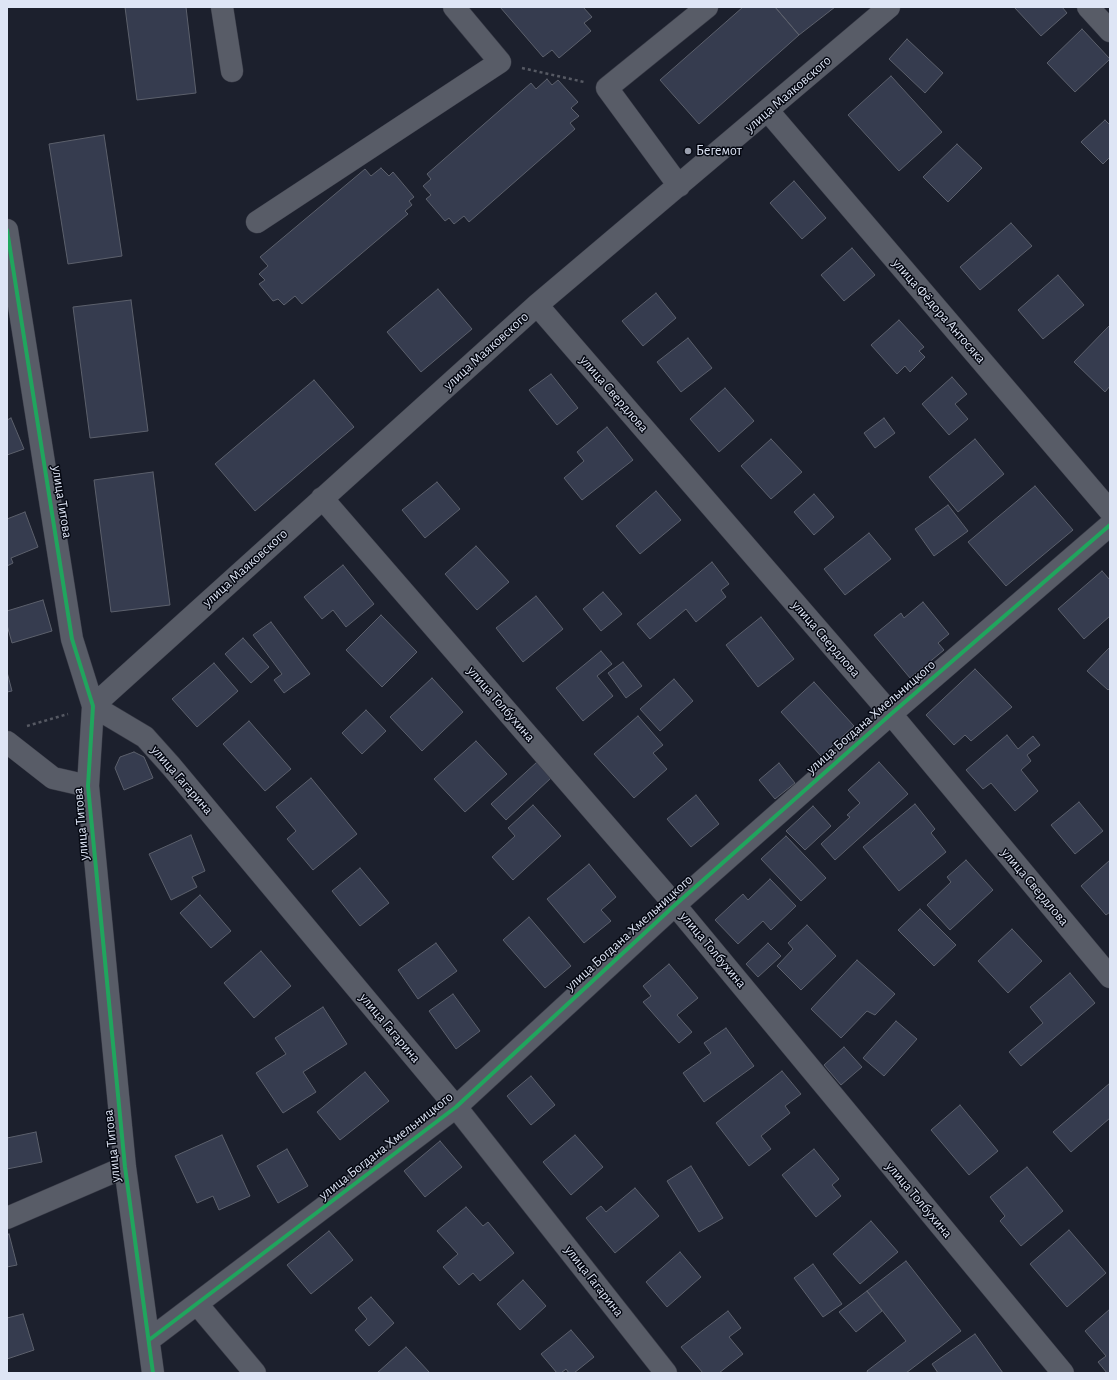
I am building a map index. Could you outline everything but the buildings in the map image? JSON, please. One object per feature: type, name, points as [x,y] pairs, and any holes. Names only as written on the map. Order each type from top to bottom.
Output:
[{"type":"street","points":[[222,7],[232,71]]},
{"type":"street","points":[[257,222],[500,62],[454,7]]},
{"type":"street","points":[[679,186],[607,88],[708,7]]},
{"type":"street","name":"улица Маяковского","points":[[93,706],[537,305],[889,7]]},
{"type":"street","points":[[1088,7],[1110,31]]},
{"type":"street","name":"улица Фёдора Антосяка","points":[[768,111],[1110,511]]},
{"type":"street","name":"улица Титова","points":[[7,230],[72,639],[93,706],[88,786],[125,1167],[149,1340],[152,1373]]},
{"type":"street","name":"улица Свердлова","points":[[537,305],[891,714],[1110,977]]},
{"type":"street","name":"улица Толбухина","points":[[322,498],[675,905],[1063,1373]]},
{"type":"street","name":"улица Богдана Хмельницкого","points":[[149,1340],[456,1107],[675,905],[891,714],[1110,525]]},
{"type":"street","name":"улица Гагарина","points":[[93,706],[145,737],[171,766],[456,1107],[666,1373]]},
{"type":"street","points":[[14,735],[53,778],[88,786]]},
{"type":"street","points":[[7,1218],[125,1167]]},
{"type":"street","points":[[197,1304],[255,1373]]},
{"type":"path","points":[[500,62],[607,88]]},
{"type":"path","points":[[14,735],[93,706]]},
{"type":"cycle path","points":[[7,230],[72,639],[93,706],[88,786],[125,1167],[153,1373]]},
{"type":"cycle path","points":[[149,1340],[456,1107],[675,905],[891,714],[1110,525]]},
{"type":"place","name":"Бегемот","points":[[688,151]]}]
